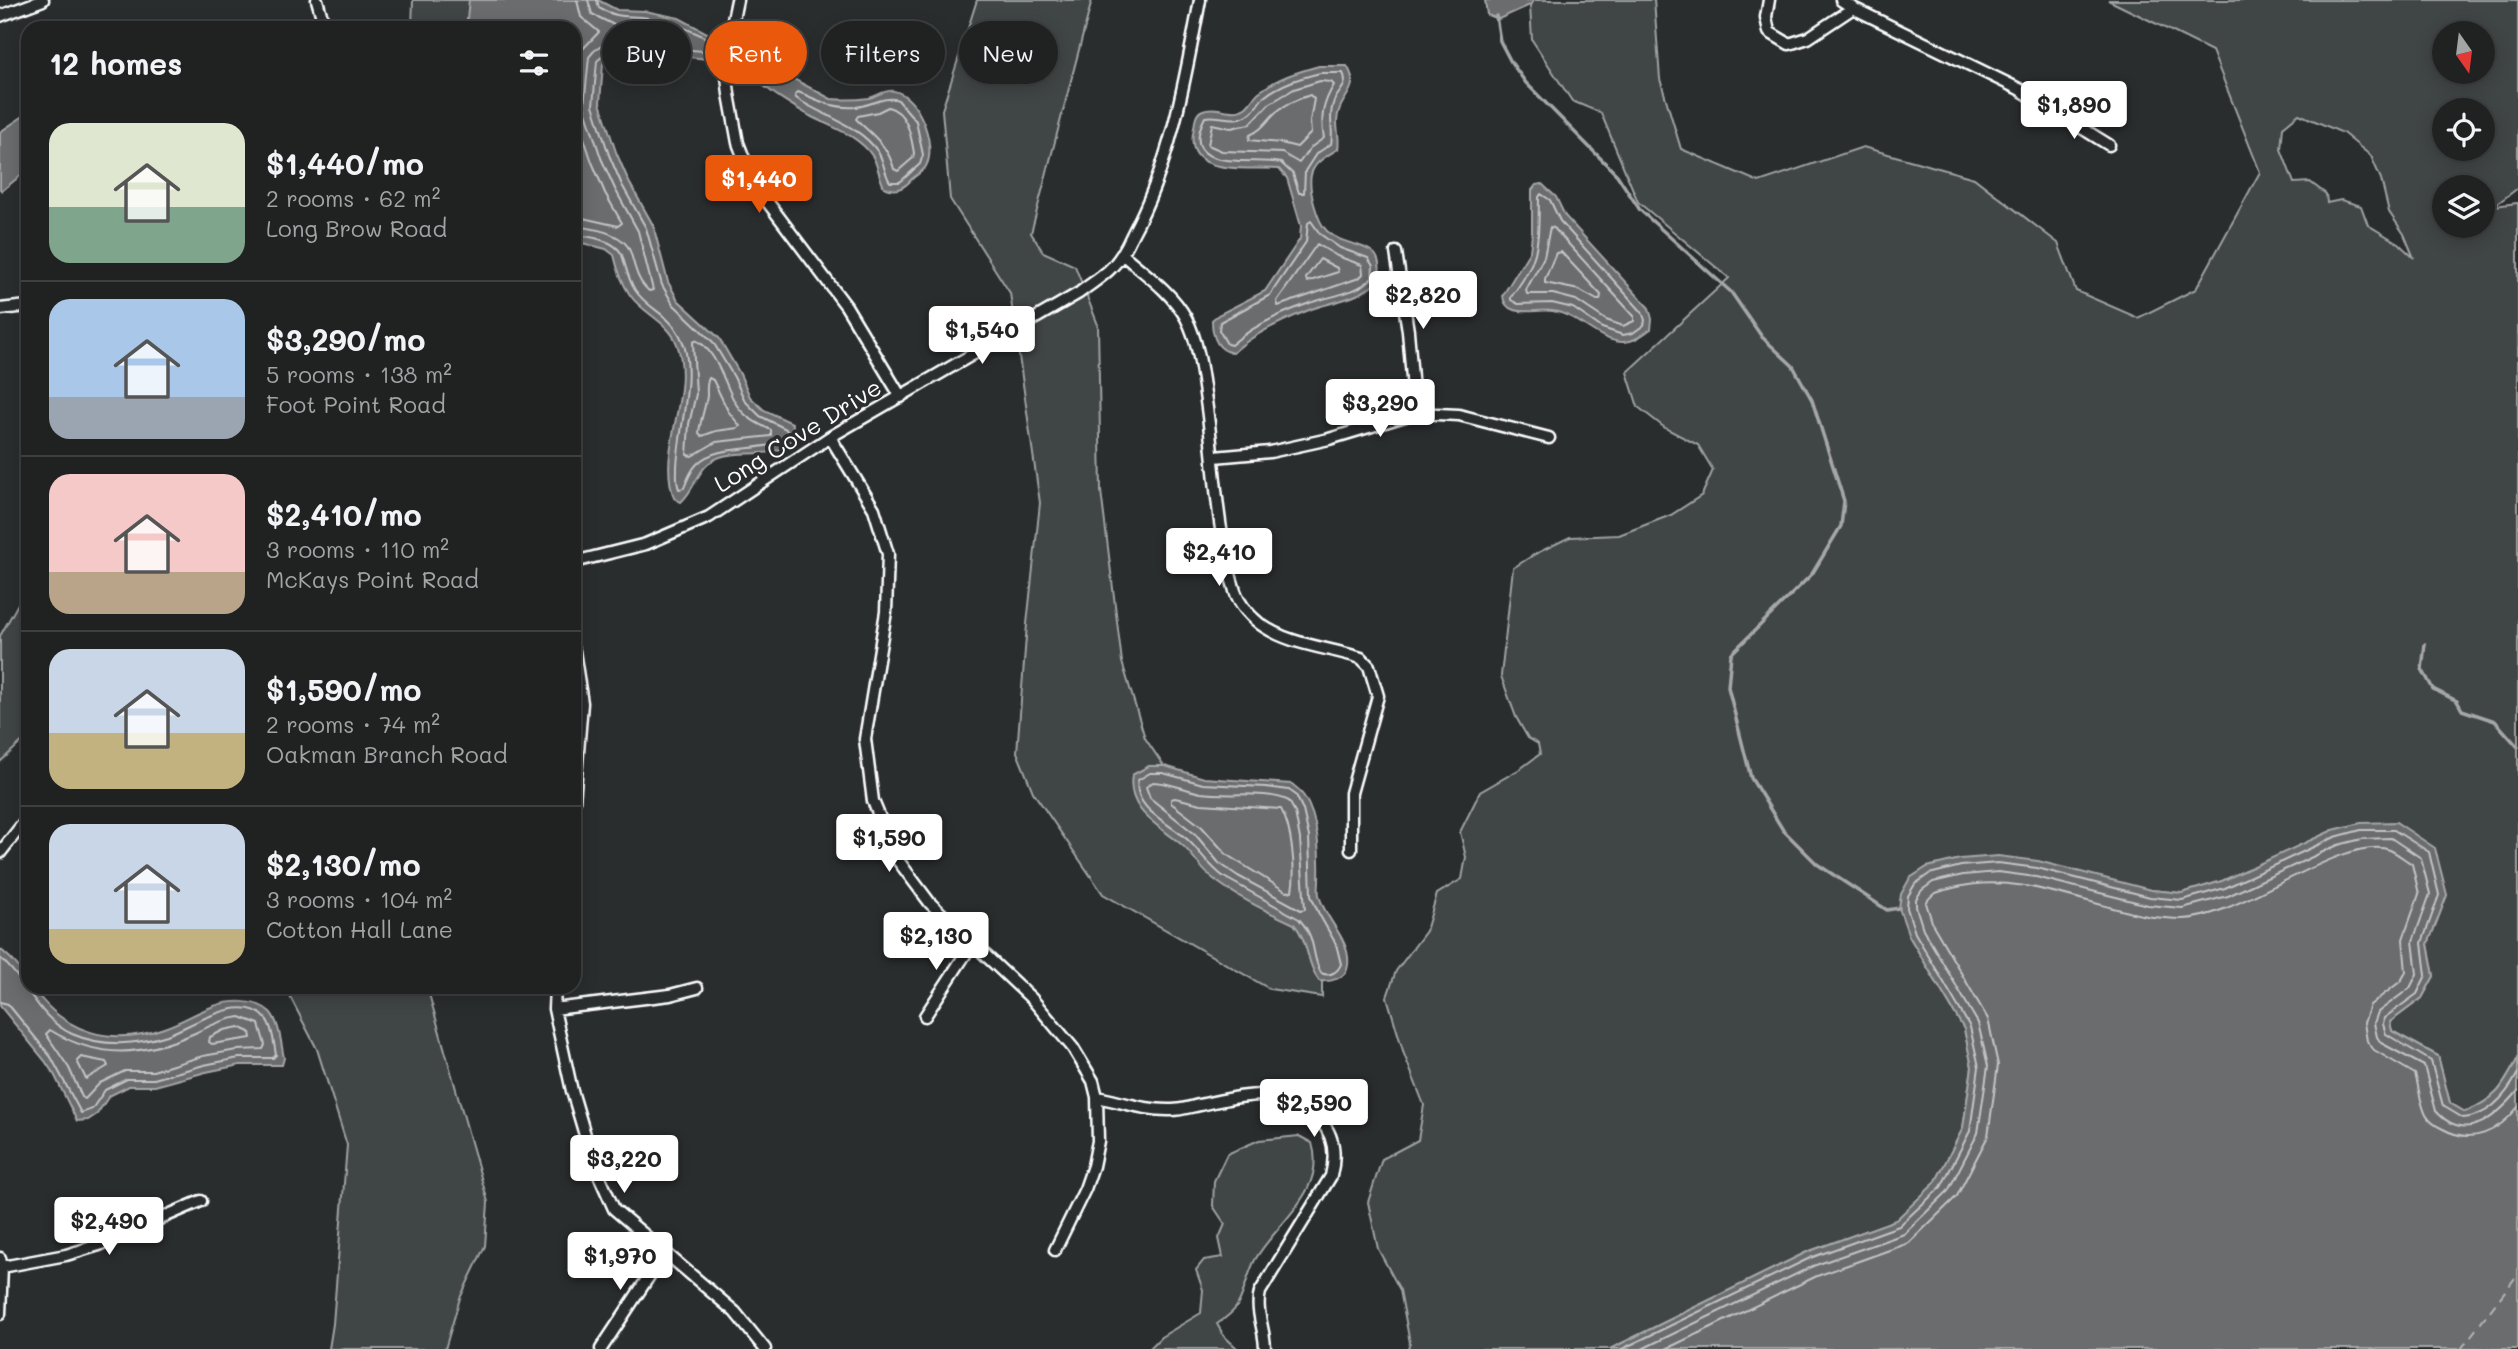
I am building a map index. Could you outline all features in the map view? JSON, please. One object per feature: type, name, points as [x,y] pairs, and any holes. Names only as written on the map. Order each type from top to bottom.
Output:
[{"type":"street","points":[[0,16],[43,0]]},
{"type":"street","points":[[317,0],[323,21]]},
{"type":"street","points":[[737,0],[725,58],[726,70],[738,143],[754,184],[845,306],[901,397]]},
{"type":"street","name":"Long Cove Drive","points":[[581,560],[646,544],[709,517],[830,438],[1079,293],[1112,267],[1142,217],[1157,180],[1184,88],[1200,0]]},
{"type":"street","points":[[1769,0],[1766,17],[1769,32],[1788,44],[1808,38],[1853,8]]},
{"type":"street","points":[[1841,0],[2019,89],[2109,145]]},
{"type":"street","points":[[1396,252],[1408,331],[1415,413]]},
{"type":"street","points":[[1122,254],[1173,299],[1186,319],[1201,364],[1225,544],[1235,592],[1245,610],[1261,624],[1285,638],[1361,658],[1374,676],[1378,696],[1351,793],[1351,850]]},
{"type":"street","points":[[0,309],[21,307]]},
{"type":"street","points":[[1214,457],[1270,452],[1329,439],[1415,413],[1459,415],[1549,438]]},
{"type":"street","points":[[830,438],[874,509],[888,554],[886,611],[865,739],[873,801],[897,859],[930,903],[1032,999],[1073,1048],[1093,1080],[1097,1097],[1098,1141],[1093,1166],[1085,1189],[1055,1250]]},
{"type":"street","points":[[581,696],[581,715]]},
{"type":"street","points":[[0,853],[21,826]]},
{"type":"street","points":[[925,1016],[972,944]]},
{"type":"street","points":[[554,1009],[670,995],[696,988]]},
{"type":"street","points":[[555,994],[554,1009],[572,1091],[593,1162],[614,1209],[735,1311],[765,1349]]},
{"type":"street","points":[[1097,1097],[1157,1110],[1175,1110],[1232,1098],[1273,1094],[1294,1100],[1325,1125],[1334,1149],[1331,1176],[1260,1292],[1257,1302],[1265,1336],[1265,1349]]},
{"type":"street","points":[[0,1314],[1,1263],[66,1255],[99,1245],[201,1200]]},
{"type":"street","points":[[601,1349],[665,1252]]},
{"type":"shaded area","points":[[413,0],[523,0],[528,21],[412,21]]},
{"type":"shaded area","points":[[977,0],[1092,0],[1031,233],[1043,252],[1075,266],[1098,325],[1101,491],[1122,662],[1145,738],[1188,802],[1322,944],[1322,997],[1270,989],[1103,894],[1033,792],[1017,752],[1040,503],[1010,293],[950,199],[942,110],[959,57],[959,84],[1058,84],[1058,21],[970,21]]},
{"type":"shaded area","points":[[1534,0],[1654,0],[1660,79],[1681,149],[1759,182],[1863,147],[1974,178],[2058,243],[2076,291],[2138,318],[2196,289],[2260,172],[2212,51],[2108,0],[2518,0],[2518,188],[2495,205],[2495,175],[2432,175],[2432,238],[2495,238],[2495,206],[2518,203],[2518,1058],[2498,1091],[2465,1112],[2450,1103],[2438,1056],[2392,1031],[2390,1022],[2422,998],[2434,976],[2428,944],[2447,895],[2333,830],[2222,881],[2182,893],[2151,890],[1909,936],[1964,1029],[1972,1067],[1963,1128],[1935,1183],[1896,1220],[1807,1252],[1610,1349],[1408,1349],[1410,1343],[1400,1290],[1378,1249],[1368,1202],[1382,1159],[1418,1140],[1424,1105],[1404,1054],[1387,997],[1396,971],[1426,931],[1437,894],[1462,879],[1466,857],[1460,832],[1480,792],[1540,754],[1538,744],[1528,738],[1516,717],[1501,676],[1513,568],[1570,537],[1619,535],[1671,515],[1702,495],[1713,470],[1698,445],[1665,428],[1638,407],[1627,372],[1729,278],[1638,202],[1601,113],[1572,101],[1532,40],[1530,5]],"holes":[[[2299,114],[2343,133],[2371,156],[2381,179],[2389,212],[2404,234],[2414,258],[2398,243],[2368,225],[2361,206],[2341,200],[2327,203],[2326,194],[2310,182],[2294,183],[2281,149],[2283,127]]]},
{"type":"shaded area","points":[[21,598],[21,742],[0,762],[0,636]]},
{"type":"shaded area","points":[[289,994],[429,994],[488,1202],[485,1246],[460,1298],[445,1349],[329,1349],[347,1145],[317,1049]]},
{"type":"shaded area","points":[[1299,1136],[1312,1143],[1315,1161],[1306,1192],[1255,1260],[1235,1309],[1217,1324],[1224,1336],[1238,1349],[1149,1349],[1161,1337],[1201,1313],[1203,1290],[1196,1270],[1204,1260],[1223,1257],[1219,1238],[1225,1224],[1213,1206],[1214,1181],[1227,1154],[1259,1140]]},
{"type":"water","points":[[469,0],[598,0],[617,10],[645,11],[685,21],[602,21],[600,103],[629,182],[653,225],[668,282],[678,300],[719,338],[750,397],[764,410],[792,423],[796,435],[789,444],[772,452],[730,455],[712,461],[706,465],[681,502],[674,498],[669,460],[682,382],[677,344],[668,329],[630,295],[614,255],[606,249],[581,243],[581,21],[467,21]]},
{"type":"water","points":[[1485,0],[1534,0],[1530,5],[1499,19],[1487,15]]},
{"type":"water","points":[[691,24],[705,32],[705,58],[691,57]]},
{"type":"water","points":[[1319,66],[1347,66],[1352,82],[1338,113],[1338,149],[1318,163],[1311,175],[1314,204],[1327,231],[1366,248],[1377,257],[1379,280],[1356,295],[1289,318],[1259,334],[1233,353],[1223,349],[1216,341],[1212,320],[1265,291],[1300,239],[1301,226],[1287,178],[1279,169],[1222,167],[1209,163],[1199,157],[1193,147],[1195,120],[1200,112],[1208,109],[1240,110],[1273,83]]},
{"type":"water","points":[[762,84],[803,84],[831,99],[864,99],[888,91],[903,95],[918,111],[927,133],[927,164],[923,171],[900,189],[884,187],[873,157],[860,143],[810,116]]},
{"type":"water","points":[[21,118],[21,175],[2,191],[0,189],[0,132]]},
{"type":"water","points":[[1542,184],[1556,197],[1565,216],[1649,308],[1651,329],[1634,340],[1622,342],[1604,337],[1562,313],[1515,310],[1505,303],[1503,295],[1530,251],[1532,190],[1536,185]]},
{"type":"water","points":[[1149,766],[1165,766],[1204,778],[1292,784],[1301,792],[1316,827],[1319,895],[1348,956],[1345,974],[1333,980],[1319,981],[1294,924],[1250,903],[1219,883],[1185,848],[1146,815],[1134,798],[1131,787],[1132,775]]},
{"type":"water","points":[[2396,822],[2435,848],[2447,895],[2428,944],[2434,976],[2422,998],[2390,1022],[2392,1031],[2438,1056],[2450,1103],[2465,1112],[2485,1102],[2498,1091],[2518,1058],[2518,1349],[1610,1349],[1807,1252],[1896,1220],[1935,1183],[1963,1128],[1972,1067],[1964,1029],[1909,936],[1899,908],[1901,894],[1910,878],[1927,867],[1960,859],[1998,856],[2038,861],[2151,890],[2182,893],[2222,881],[2333,830],[2361,823]]},
{"type":"water","points":[[0,949],[21,970],[21,994],[38,994],[59,1015],[90,1032],[107,1036],[144,1034],[171,1026],[208,1008],[243,1002],[258,1005],[270,1012],[280,1034],[284,1058],[282,1065],[240,1065],[155,1086],[129,1086],[109,1096],[97,1114],[88,1120],[77,1121],[45,1061],[0,1006]]},
{"type":"waterway","points":[[1496,16],[1500,41],[1526,83],[1617,175],[1640,210],[1731,292],[1762,337],[1793,366],[1812,400],[1844,501],[1841,526],[1812,574],[1731,654],[1728,687],[1751,778],[1783,830],[1817,864],[1887,910],[1899,908]]},
{"type":"waterway","points":[[2425,644],[2422,669],[2433,689],[2457,701],[2462,710],[2495,721],[2518,747]]},
{"type":"ferry route","points":[[2461,1349],[2518,1274]]}]
